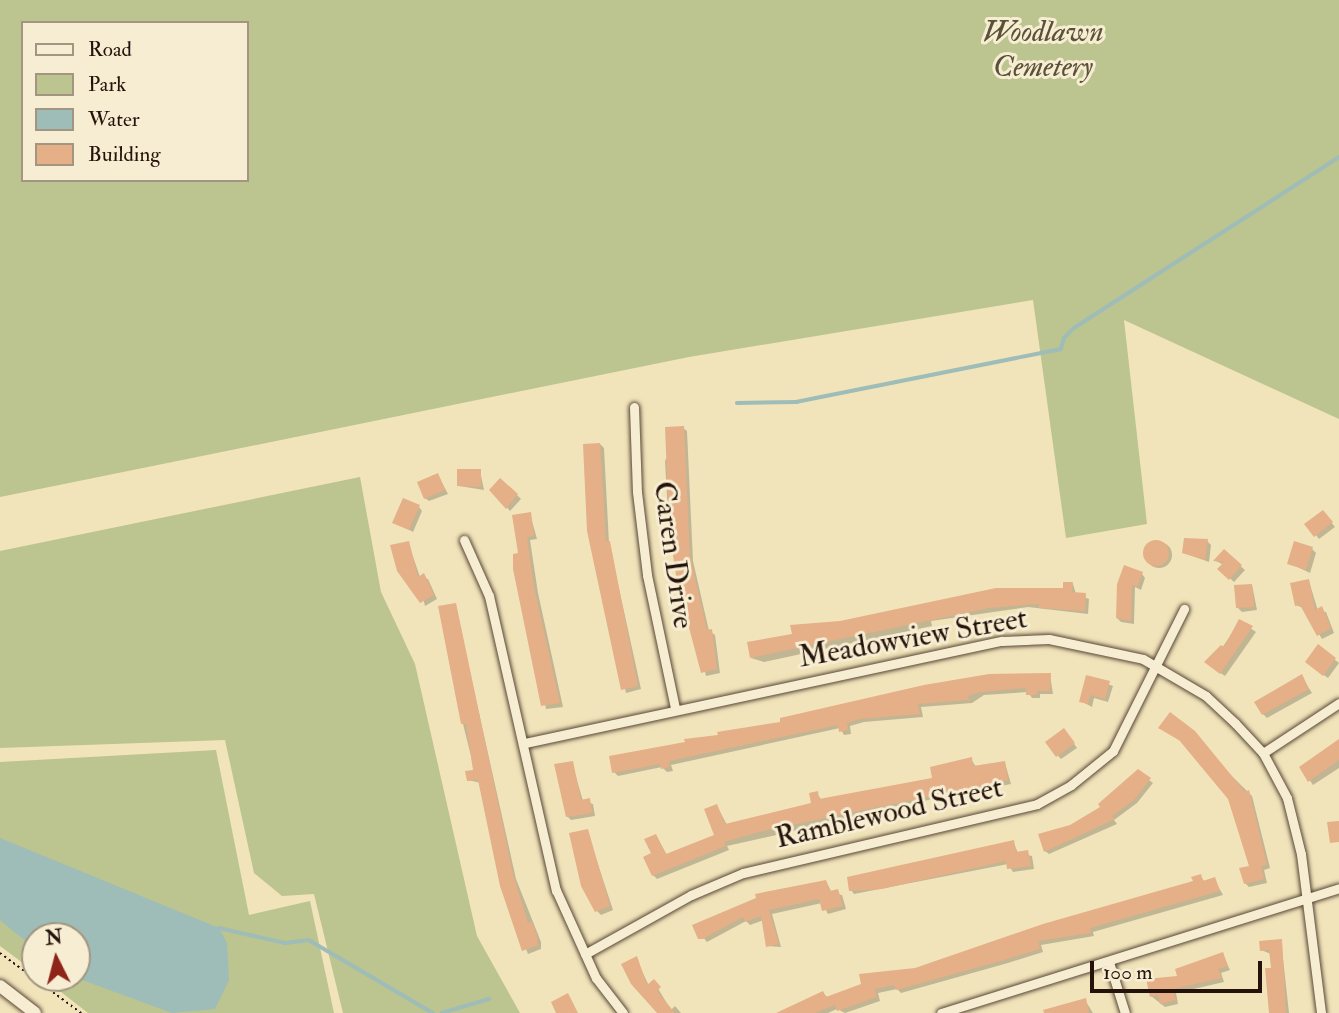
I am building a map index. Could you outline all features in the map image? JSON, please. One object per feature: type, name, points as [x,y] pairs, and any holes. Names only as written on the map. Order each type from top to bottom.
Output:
[{"type":"main road","points":[[0,986],[35,1013]]},
{"type":"street","name":"Caren Drive","points":[[634,407],[636,492],[647,575],[675,708]]},
{"type":"street","points":[[464,540],[489,596],[525,743],[556,890],[585,954],[623,1013]]},
{"type":"street","name":"Ramblewood Street","points":[[585,954],[691,895],[743,873],[1037,804],[1091,773],[1113,751],[1157,668],[1184,609]]},
{"type":"street","name":"Meadowview Street","points":[[525,743],[675,708],[1002,641],[1049,639],[1143,659],[1206,696],[1263,754],[1287,798],[1307,898],[1321,1013]]},
{"type":"street","points":[[1263,754],[1339,703]]},
{"type":"street","points":[[941,1013],[1339,888]]},
{"type":"street","points":[[1109,962],[1125,1013]]},
{"type":"path","points":[[0,953],[81,1013]]},
{"type":"green space","name":"Woodlawn Cemetery","points":[[0,0],[1339,0],[1339,419],[1124,320],[1147,524],[1066,538],[1033,300],[689,357],[0,497]]},
{"type":"green space","points":[[360,477],[381,592],[415,664],[477,936],[520,1013],[343,1013],[314,894],[282,896],[254,873],[225,740],[0,748],[0,551]]},
{"type":"green space","points":[[216,750],[249,915],[310,901],[334,1013],[88,1013],[61,992],[91,992],[91,922],[21,922],[21,962],[0,946],[0,762]]},
{"type":"water","points":[[0,838],[219,928],[227,943],[229,980],[215,1009],[172,1013],[91,983],[91,922],[21,922],[21,937],[0,920]]},
{"type":"building","points":[[684,426],[690,556],[707,630],[712,629],[717,669],[701,673],[677,582],[665,501],[668,501],[665,427]]},
{"type":"building","points":[[600,443],[606,541],[610,541],[638,686],[621,690],[587,531],[583,444]]},
{"type":"building","points":[[457,469],[481,469],[481,487],[457,486]]},
{"type":"building","points":[[438,473],[445,490],[424,499],[417,482]]},
{"type":"building","points":[[500,478],[518,494],[506,509],[489,490]]},
{"type":"building","points":[[403,498],[420,505],[409,530],[392,523]]},
{"type":"building","points":[[1323,510],[1333,522],[1314,537],[1304,524]]},
{"type":"building","points":[[531,512],[534,536],[527,537],[534,587],[560,703],[541,706],[513,569],[513,554],[518,553],[512,515]]},
{"type":"building","points":[[1184,538],[1208,539],[1205,560],[1182,553]]},
{"type":"building","points":[[1156,540],[1165,544],[1169,553],[1165,562],[1156,566],[1147,562],[1143,553],[1147,544]]},
{"type":"building","points":[[409,541],[418,577],[424,573],[434,595],[420,603],[397,571],[390,545]]},
{"type":"building","points":[[1294,541],[1313,547],[1306,570],[1287,564]]},
{"type":"building","points":[[1224,549],[1242,565],[1229,580],[1217,569],[1224,562],[1213,561]]},
{"type":"building","points":[[1124,565],[1143,572],[1137,587],[1132,585],[1131,621],[1116,618],[1117,584]]},
{"type":"building","points":[[1309,579],[1315,610],[1322,606],[1331,628],[1317,636],[1300,605],[1295,606],[1290,583]]},
{"type":"building","points":[[1063,582],[1073,582],[1072,592],[1086,593],[1085,611],[1039,608],[1039,604],[989,608],[750,658],[747,642],[792,634],[790,625],[840,621],[996,588],[1063,588]]},
{"type":"building","points":[[1252,584],[1254,607],[1236,608],[1234,585]]},
{"type":"building","points":[[456,603],[513,874],[528,923],[532,922],[537,936],[538,945],[522,951],[500,886],[478,780],[467,781],[465,771],[473,770],[466,724],[461,724],[438,606]]},
{"type":"building","points":[[1239,619],[1253,626],[1220,674],[1204,662],[1221,645],[1224,647]]},
{"type":"building","points":[[1318,644],[1336,658],[1323,676],[1305,662]]},
{"type":"building","points":[[1051,673],[1050,691],[1037,691],[1037,695],[1026,695],[1026,688],[980,692],[968,696],[969,700],[918,704],[920,714],[860,719],[847,723],[848,730],[839,732],[838,725],[669,761],[670,767],[661,769],[660,764],[612,773],[609,756],[685,742],[684,739],[718,735],[717,732],[780,722],[780,718],[924,685],[989,674]]},
{"type":"building","points":[[1302,674],[1309,689],[1262,715],[1254,702]]},
{"type":"building","points":[[1086,675],[1110,681],[1105,699],[1090,695],[1088,704],[1079,702]]},
{"type":"building","points":[[1170,712],[1195,731],[1245,792],[1249,790],[1267,865],[1261,866],[1264,879],[1244,884],[1239,868],[1249,866],[1228,799],[1179,740],[1158,728]]},
{"type":"building","points":[[1064,728],[1075,743],[1056,757],[1045,742]]},
{"type":"building","points":[[1339,739],[1339,760],[1308,782],[1299,767]]},
{"type":"building","points":[[972,757],[973,766],[1005,761],[1008,780],[759,832],[724,842],[726,846],[652,876],[643,857],[651,853],[644,839],[656,834],[666,854],[714,835],[704,809],[717,804],[725,824],[811,803],[809,793],[818,791],[819,799],[932,778],[930,767]]},
{"type":"building","points":[[573,761],[581,800],[590,798],[592,813],[566,817],[554,764]]},
{"type":"building","points":[[1138,769],[1151,778],[1134,800],[1112,816],[1115,819],[1044,852],[1038,834],[1070,825],[1100,807],[1098,804]]},
{"type":"building","points":[[1339,821],[1339,842],[1330,843],[1327,822]]},
{"type":"building","points":[[588,829],[610,906],[595,912],[581,886],[569,833]]},
{"type":"building","points":[[1014,840],[1016,852],[1028,850],[1031,866],[1007,869],[1006,861],[882,889],[849,891],[847,877]]},
{"type":"building","points":[[1201,874],[1203,881],[1215,877],[1220,891],[1090,928],[1091,933],[1038,941],[1040,949],[1004,960],[896,990],[894,985],[875,989],[877,997],[837,1011],[835,1005],[815,1013],[776,1013],[823,991],[826,997],[861,984],[859,974],[915,968],[1043,924],[1193,881],[1191,877]]},
{"type":"building","points":[[826,880],[830,891],[838,889],[843,906],[822,911],[819,899],[769,910],[779,944],[766,947],[761,916],[745,922],[743,917],[703,939],[698,939],[692,925],[756,898],[755,894]]},
{"type":"building","points":[[1282,939],[1286,1013],[1269,1013],[1265,968],[1271,968],[1269,950],[1260,951],[1259,941]]},
{"type":"building","points":[[1223,952],[1228,966],[1218,969],[1222,978],[1173,989],[1176,1000],[1160,1004],[1158,995],[1150,997],[1146,979],[1177,976],[1175,969]]},
{"type":"building","points":[[637,956],[647,985],[654,979],[661,987],[657,991],[675,1013],[657,1013],[631,984],[621,964]]},
{"type":"building","points":[[568,993],[578,1013],[556,1013],[551,1002]]},
{"type":"building","points":[[1086,998],[1089,1013],[1044,1013],[1043,1010]]},
{"type":"waterway","points":[[737,403],[796,402],[1061,349],[1064,338],[1074,328],[1339,157]]},
{"type":"waterway","points":[[219,928],[285,943],[309,940],[433,1013]]},
{"type":"waterway","points":[[442,1013],[489,999]]}]
